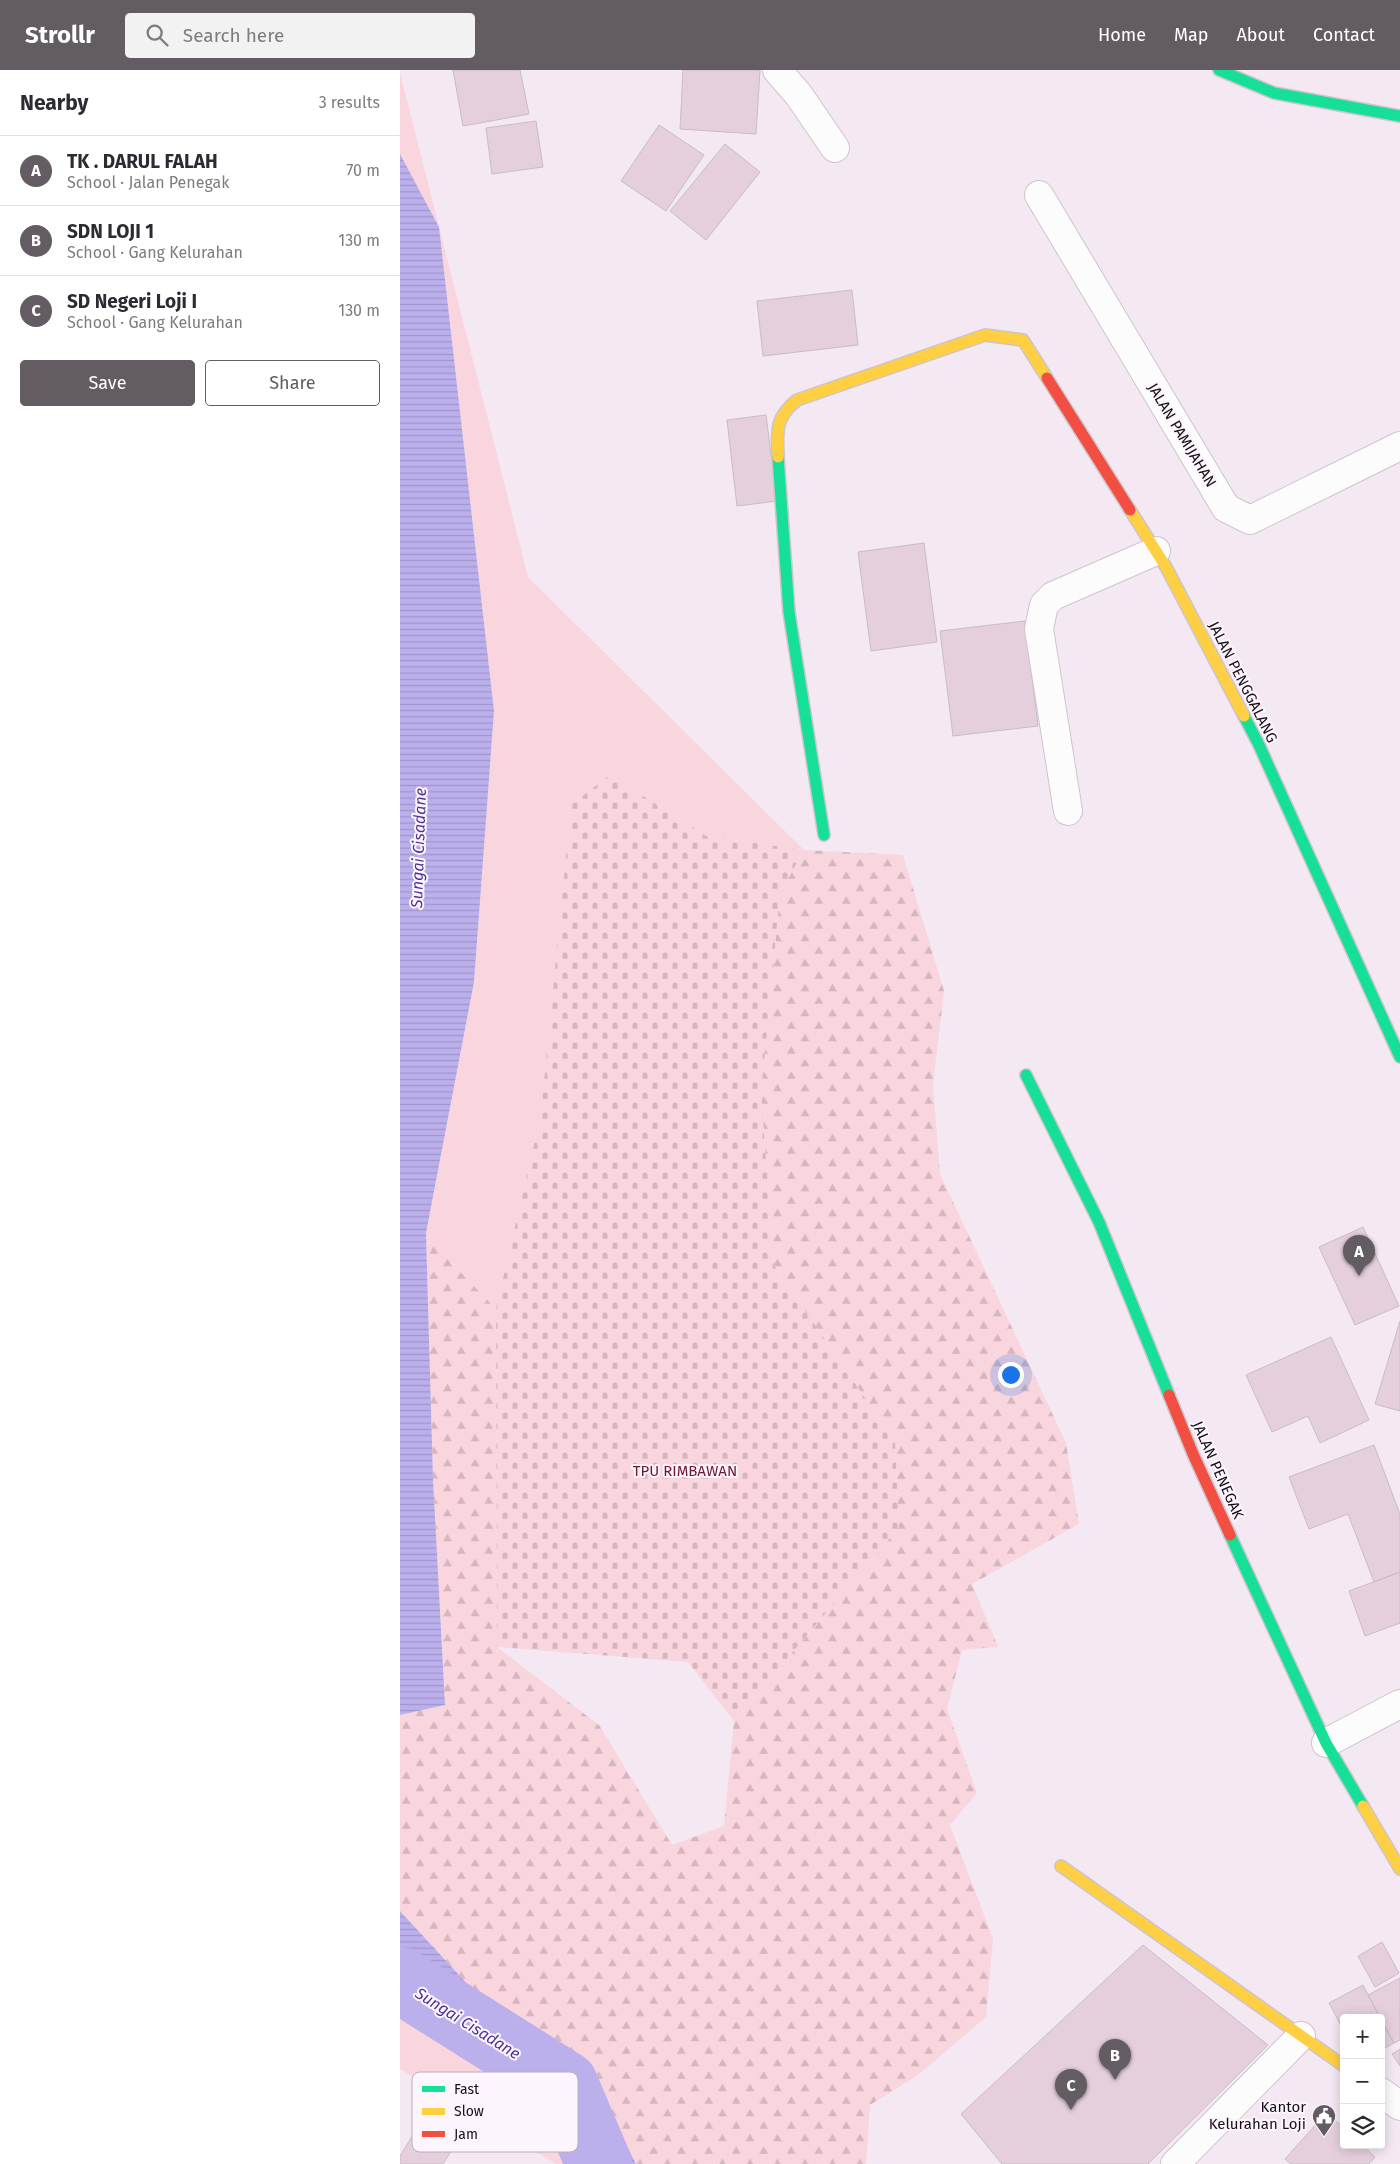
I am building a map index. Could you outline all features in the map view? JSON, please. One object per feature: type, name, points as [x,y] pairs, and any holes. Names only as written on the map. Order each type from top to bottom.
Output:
[{"type":"street","points":[[777,70],[798,94],[835,148]]},
{"type":"street","points":[[1218,70],[1274,93],[1400,116]]},
{"type":"street","name":"JALAN PAMIJAHAN","points":[[1039,195],[1226,508],[1250,520],[1400,446]]},
{"type":"street","name":"JALAN PENGGALANG","points":[[824,835],[789,612],[779,476],[777,427],[780,416],[790,404],[797,400],[985,335],[1023,340],[1166,567],[1259,745],[1400,1057]]},
{"type":"street","points":[[1068,811],[1039,628],[1044,605],[1053,596],[1156,551]]},
{"type":"street","name":"JALAN PENEGAK","points":[[1026,1075],[1099,1222],[1193,1454],[1326,1743],[1400,1869]]},
{"type":"street","points":[[1326,1743],[1400,1704]]},
{"type":"street","points":[[1061,1866],[1340,2063]]},
{"type":"street","points":[[1175,2164],[1302,2036]]},
{"type":"street","points":[[1385,2095],[1400,2106]]},
{"type":"green space","points":[[400,73],[528,577],[804,850],[706,836],[610,775],[541,1114],[496,1309],[442,1253],[426,1233],[474,982],[494,711],[439,227],[400,154]]},
{"type":"green space","name":"TPU RIMBAWAN","points":[[610,775],[706,836],[804,850],[780,893],[761,1095],[774,1265],[895,1442],[899,1527],[734,1721],[688,1662],[497,1647],[496,1309],[541,1114],[571,805]]},
{"type":"green space","points":[[804,850],[903,855],[944,991],[933,1084],[940,1174],[1066,1443],[1079,1524],[972,1584],[998,1647],[962,1650],[947,1709],[977,1793],[950,1825],[993,1939],[986,2017],[918,2075],[870,2105],[866,2164],[636,2164],[601,2096],[578,2077],[578,2072],[571,2072],[483,2001],[400,1911],[400,1715],[445,1705],[433,1479],[426,1233],[442,1253],[496,1309],[497,1647],[599,1725],[672,1845],[724,1826],[734,1721],[899,1527],[895,1442],[774,1265],[761,1095],[780,893]]},
{"type":"green space","points":[[400,1980],[546,2072],[412,2072],[412,2076],[400,2069]]},
{"type":"green space","points":[[578,2115],[599,2164],[556,2164],[536,2152],[578,2152]]},
{"type":"water","points":[[400,154],[439,227],[494,711],[474,982],[426,1233],[433,1479],[445,1705],[400,1715]]},
{"type":"water","points":[[400,1911],[483,2001],[571,2072],[546,2072],[400,1980]]},
{"type":"water","points":[[578,2077],[601,2096],[636,2164],[599,2164],[578,2115]]},
{"type":"building","points":[[453,70],[520,70],[529,114],[463,126]]},
{"type":"building","points":[[683,70],[760,70],[756,134],[680,129]]},
{"type":"building","points":[[536,121],[543,167],[492,174],[486,128]]},
{"type":"building","points":[[659,125],[704,155],[666,211],[621,181]]},
{"type":"building","points":[[725,144],[760,172],[706,240],[670,211]]},
{"type":"building","points":[[852,290],[858,345],[763,356],[757,301]]},
{"type":"building","points":[[766,415],[777,501],[737,506],[727,420]]},
{"type":"building","points":[[924,543],[937,642],[871,651],[858,552]]},
{"type":"building","points":[[1025,621],[1038,726],[953,736],[940,631]]},
{"type":"building","points":[[1363,1227],[1399,1306],[1355,1325],[1319,1247]]},
{"type":"building","points":[[1400,1321],[1400,1411],[1375,1404]]},
{"type":"building","points":[[1331,1337],[1369,1420],[1320,1443],[1308,1416],[1272,1432],[1246,1375]]},
{"type":"building","points":[[1374,1445],[1400,1514],[1400,1572],[1374,1582],[1348,1514],[1309,1529],[1289,1477]]},
{"type":"building","points":[[1400,1572],[1400,1623],[1365,1636],[1349,1591]]},
{"type":"building","points":[[1382,1942],[1399,1973],[1375,1987],[1358,1956]]},
{"type":"building","points":[[1143,1945],[1268,2045],[1148,2164],[1002,2164],[961,2114]]},
{"type":"building","points":[[1400,1978],[1400,2040],[1394,2043],[1385,2026],[1385,2014],[1378,2014],[1368,1995]]},
{"type":"building","points":[[1363,1985],[1378,2014],[1340,2014],[1340,2024],[1329,2003]]},
{"type":"building","points":[[1385,2027],[1394,2043],[1385,2048]]},
{"type":"building","points":[[1400,2049],[1400,2066],[1392,2054]]},
{"type":"building","name":"Kantor Kelurahan Loji","points":[[1326,2113],[1340,2125],[1340,2149],[1366,2149],[1375,2157],[1369,2164],[1291,2164],[1285,2159]]},
{"type":"building","points":[[412,2137],[412,2152],[450,2152],[443,2164],[400,2164],[400,2156]]},
{"type":"waterway","name":"Sungai Cisadane","points":[[400,1980],[546,2072]]},
{"type":"waterway","name":"Sungai Cisadane","points":[[578,2115],[599,2164]]},
{"type":"traffic: fast","points":[[1219,70],[1274,93],[1400,116]]},
{"type":"traffic: fast","points":[[778,457],[789,612],[824,835]]},
{"type":"traffic: fast","points":[[1244,716],[1259,745],[1400,1057]]},
{"type":"traffic: fast","points":[[1026,1075],[1099,1222],[1169,1395]]},
{"type":"traffic: fast","points":[[1230,1535],[1326,1743],[1363,1806]]},
{"type":"traffic: slow","points":[[778,457],[777,439],[779,425],[785,413],[797,400],[985,335],[1023,340],[1047,378]]},
{"type":"traffic: slow","points":[[1130,510],[1166,567],[1244,716]]},
{"type":"traffic: slow","points":[[1363,1806],[1400,1869]]},
{"type":"traffic: slow","points":[[1061,1866],[1340,2063]]},
{"type":"traffic: jam","points":[[1047,378],[1130,510]]},
{"type":"traffic: jam","points":[[1169,1395],[1193,1454],[1230,1535]]},
{"type":"place","name":"TK . DARUL FALAH","points":[[1359,1276]]},
{"type":"place","name":"SDN LOJI 1","points":[[1115,2080]]},
{"type":"place","name":"SD Negeri Loji I","points":[[1071,2110]]},
{"type":"place","name":"Kantor Kelurahan Loji","points":[[1324,2137]]}]
